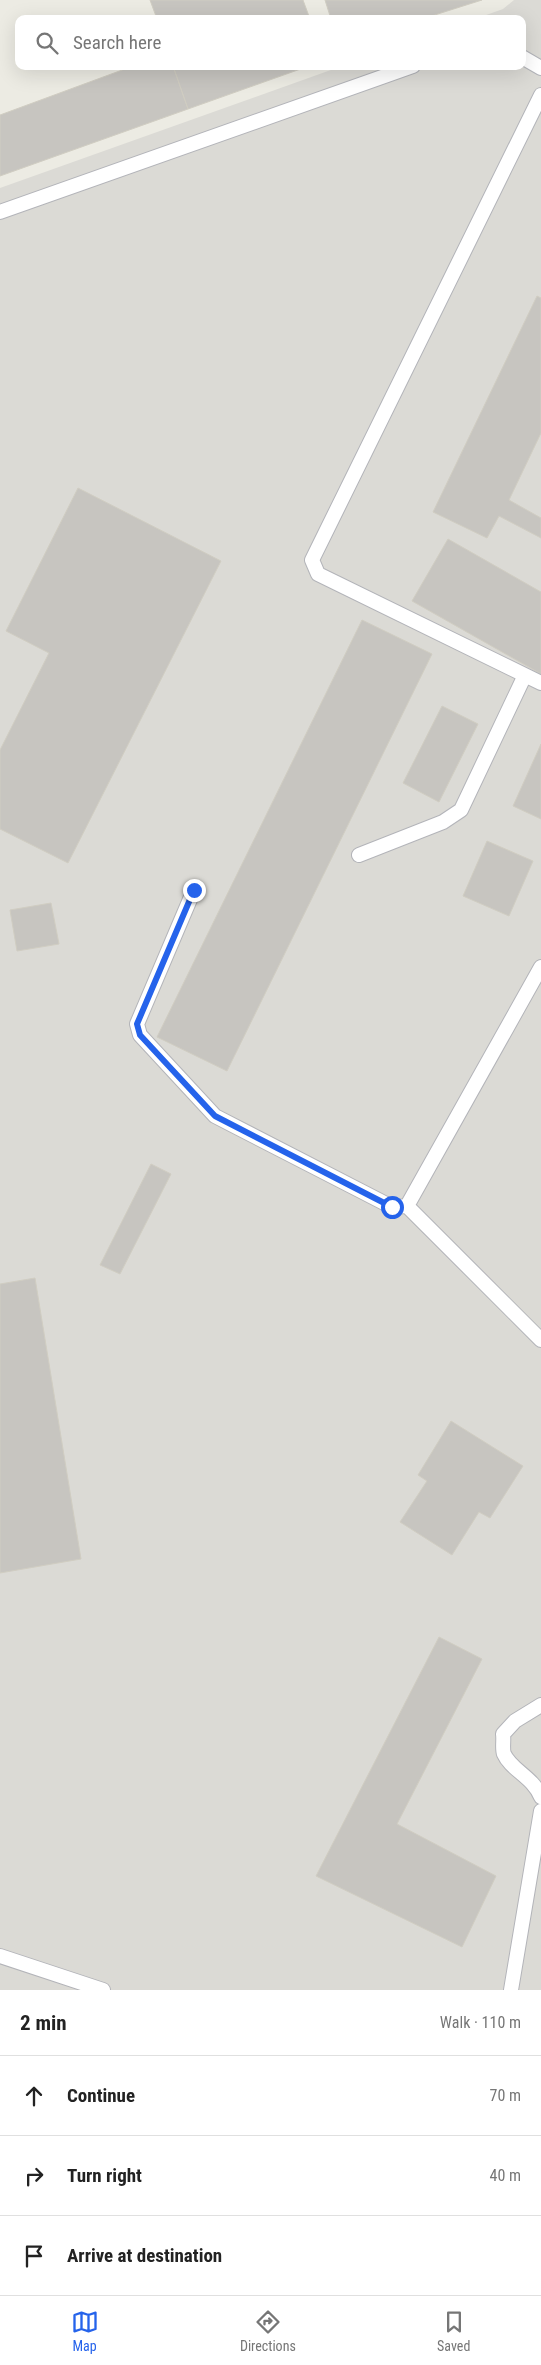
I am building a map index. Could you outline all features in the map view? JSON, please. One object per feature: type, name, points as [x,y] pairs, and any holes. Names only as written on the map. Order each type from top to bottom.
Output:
[{"type":"lane","points":[[526,59],[541,68]]},
{"type":"lane","points":[[0,212],[402,70]]},
{"type":"lane","points":[[541,95],[312,560],[318,574],[541,683]]},
{"type":"lane","points":[[359,854],[443,822],[461,810],[525,675]]},
{"type":"lane","points":[[194,890],[137,1024],[140,1035],[215,1116],[392,1207],[407,1206],[541,1340]]},
{"type":"lane","points":[[407,1206],[541,967]]},
{"type":"lane","points":[[541,1705],[515,1721],[504,1734],[504,1754],[518,1770],[532,1781],[541,1797]]},
{"type":"lane","points":[[511,1990],[541,1811]]},
{"type":"lane","points":[[0,1956],[103,1990]]},
{"type":"shaded area","points":[[514,0],[541,0],[541,1990],[0,1990],[0,188],[331,70],[526,70],[526,15],[486,15],[503,9]]},
{"type":"building","points":[[150,0],[303,0],[309,15],[156,15]]},
{"type":"building","points":[[325,0],[482,0],[435,15],[330,15]]},
{"type":"building","points":[[122,70],[174,70],[188,109],[0,176],[0,115]]},
{"type":"building","points":[[174,70],[298,70],[188,109]]},
{"type":"building","points":[[537,296],[541,298],[541,433],[509,500],[541,518],[541,538],[499,516],[487,538],[433,512]]},
{"type":"building","points":[[78,488],[221,561],[68,863],[0,829],[0,750],[49,653],[6,631]]},
{"type":"building","points":[[448,539],[541,592],[541,674],[412,601]]},
{"type":"building","points":[[362,620],[432,654],[227,1071],[157,1037]]},
{"type":"building","points":[[442,706],[478,724],[439,802],[403,783]]},
{"type":"building","points":[[541,744],[541,819],[513,806]]},
{"type":"building","points":[[487,841],[533,861],[509,916],[463,896]]},
{"type":"building","points":[[51,903],[59,944],[17,951],[10,910]]},
{"type":"building","points":[[151,1164],[171,1174],[120,1274],[100,1265]]},
{"type":"building","points":[[35,1278],[81,1559],[0,1573],[0,1284]]},
{"type":"building","points":[[451,1421],[523,1466],[490,1518],[479,1512],[452,1555],[400,1522],[427,1481],[418,1475]]},
{"type":"building","points":[[439,1637],[482,1659],[397,1824],[496,1876],[462,1947],[316,1876]]},
{"type":"route","points":[[194,890],[137,1024],[140,1035],[215,1116],[392,1207]]}]
